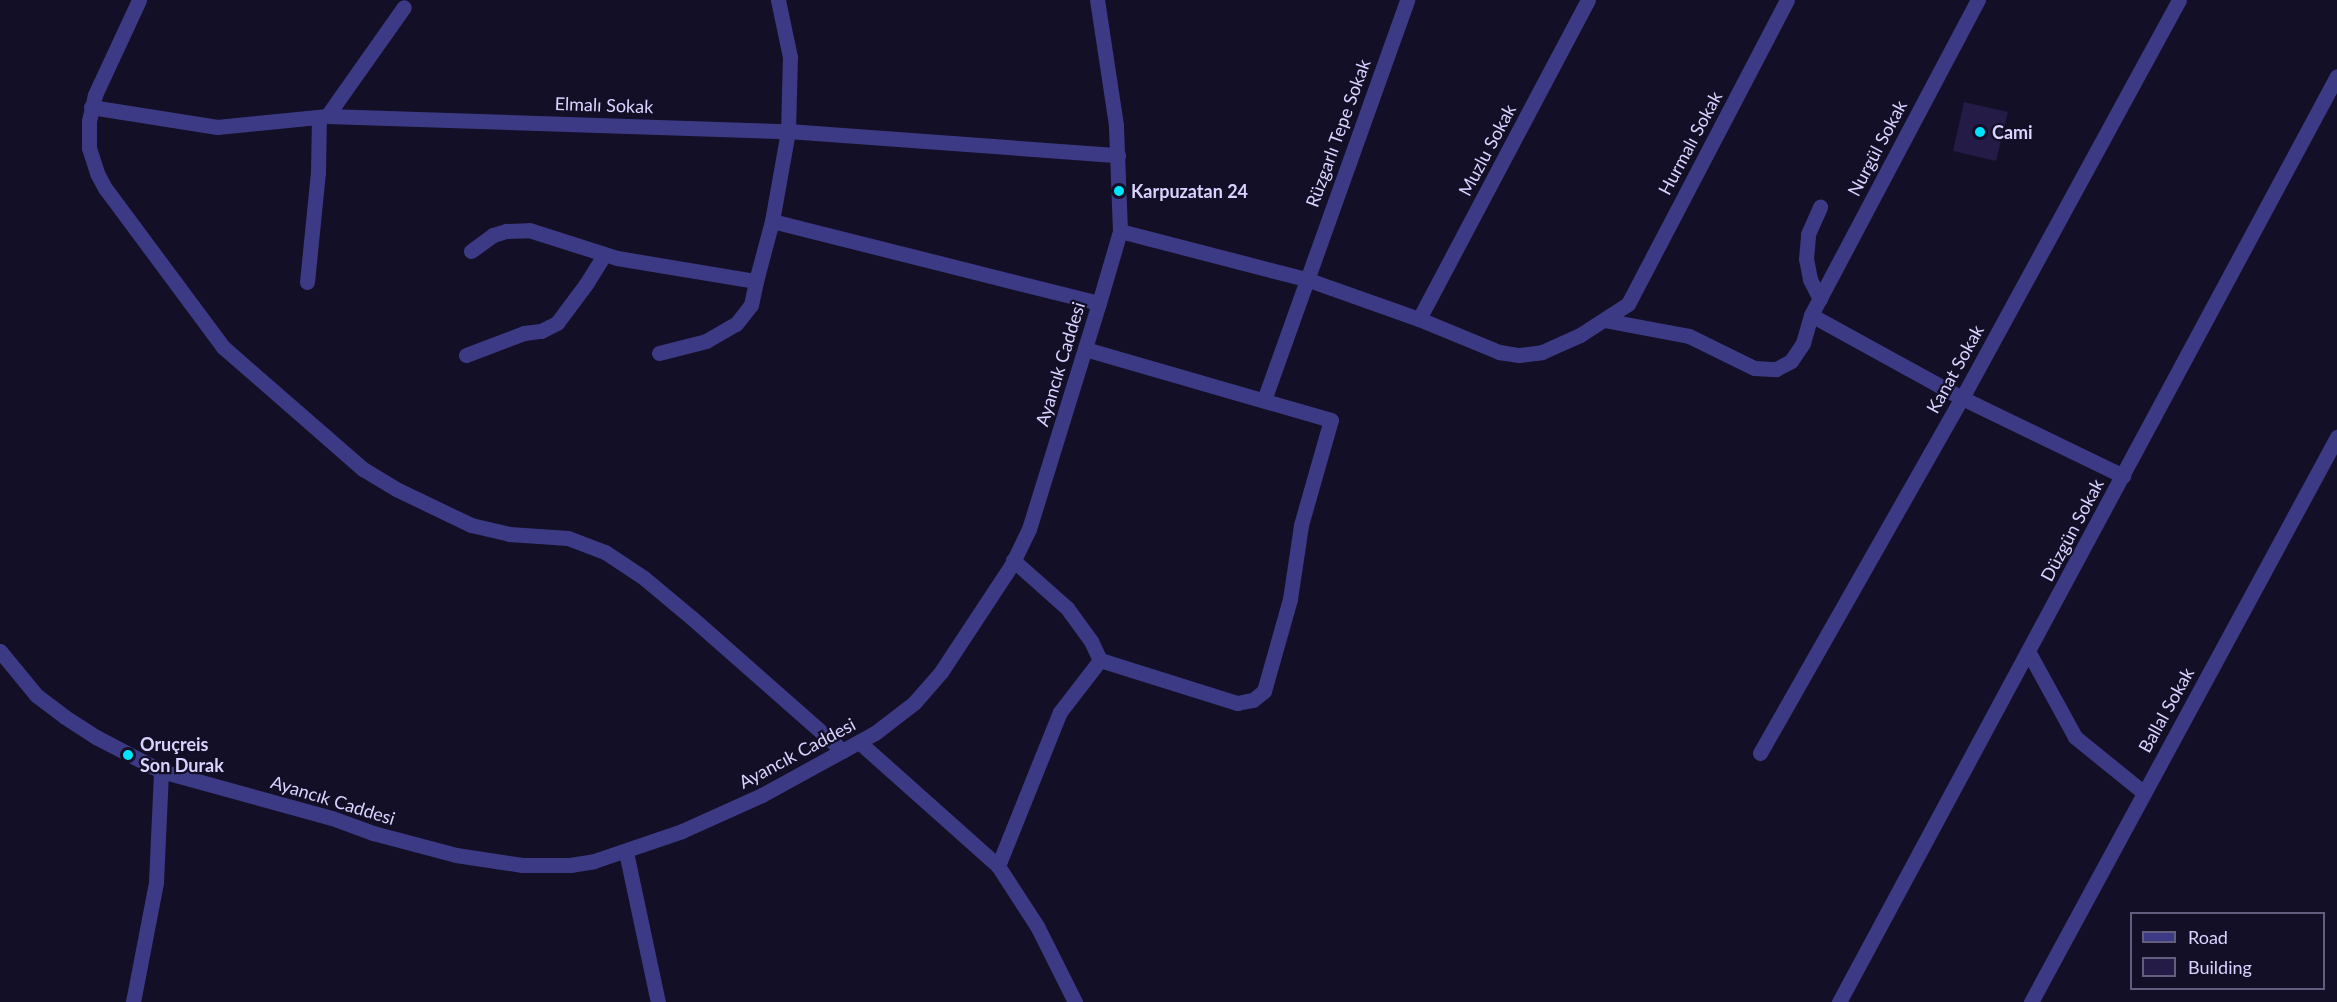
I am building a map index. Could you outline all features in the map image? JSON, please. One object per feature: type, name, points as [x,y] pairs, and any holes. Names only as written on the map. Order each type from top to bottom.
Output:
[{"type":"street","points":[[139,0],[91,107],[89,148],[98,175],[223,347],[363,469],[430,507],[471,525],[509,534],[568,538],[605,552],[644,578],[692,618],[843,752]]},
{"type":"street","points":[[659,353],[706,341],[736,324],[751,304],[772,221],[788,131],[790,57],[778,0]]},
{"type":"street","name":"Ayancık Caddesi","points":[[0,651],[36,695],[96,737],[161,771],[466,857],[546,866],[594,861],[626,852],[725,813],[843,752],[895,719],[931,686],[971,630],[1029,529],[1120,231],[1118,154],[1110,74],[1097,0]]},
{"type":"street","name":"Rüzgarlı Tepe Sokak","points":[[1264,400],[1407,0]]},
{"type":"street","name":"Muzlu Sokak","points":[[1419,319],[1588,0]]},
{"type":"street","name":"Hurmalı Sokak","points":[[1604,320],[1628,304],[1787,0]]},
{"type":"street","name":"Nurgül Sokak","points":[[1604,320],[1689,336],[1741,363],[1771,369],[1780,368],[1791,361],[1803,343],[1811,315],[1978,0]]},
{"type":"street","name":"Kanat Sokak","points":[[1760,753],[1962,398],[2179,0]]},
{"type":"street","points":[[307,282],[323,116],[404,7]]},
{"type":"street","name":"Düzgün Sokak","points":[[1839,1002],[2337,76]]},
{"type":"street","name":"Elmalı Sokak","points":[[91,107],[217,127],[323,116],[788,131],[1118,154]]},
{"type":"street","points":[[1820,207],[1808,234],[1806,259],[1810,279],[1820,299]]},
{"type":"street","points":[[772,221],[1099,303]]},
{"type":"street","points":[[471,251],[493,235],[517,230],[540,233],[604,255],[756,281]]},
{"type":"street","points":[[1120,231],[1306,279],[1419,319],[1498,352],[1519,355],[1542,352],[1604,320]]},
{"type":"street","points":[[466,355],[524,333],[541,331],[557,323],[604,255]]},
{"type":"street","points":[[1811,315],[1962,398],[2123,476]]},
{"type":"street","points":[[1013,560],[1067,608],[1091,641],[1100,660],[1237,703],[1253,700],[1264,691],[1290,599],[1301,525],[1330,420],[1085,348]]},
{"type":"street","name":"Ballal Sokak","points":[[2031,1002],[2337,437]]},
{"type":"street","points":[[2028,651],[2075,737],[2143,792]]},
{"type":"street","points":[[998,866],[1060,712],[1100,660]]},
{"type":"street","points":[[858,742],[998,866],[1037,926],[1075,1002]]},
{"type":"street","points":[[133,1002],[156,882],[161,771]]},
{"type":"street","points":[[626,852],[658,1002]]},
{"type":"building","name":"Cami","points":[[1964,102],[2008,112],[1996,161],[1953,151]]},
{"type":"place","name":"Cami","points":[[1980,132]]},
{"type":"place","name":"Karpuzatan 24","points":[[1119,191]]},
{"type":"place","name":"Oruçreis Son Durak","points":[[128,755]]}]
